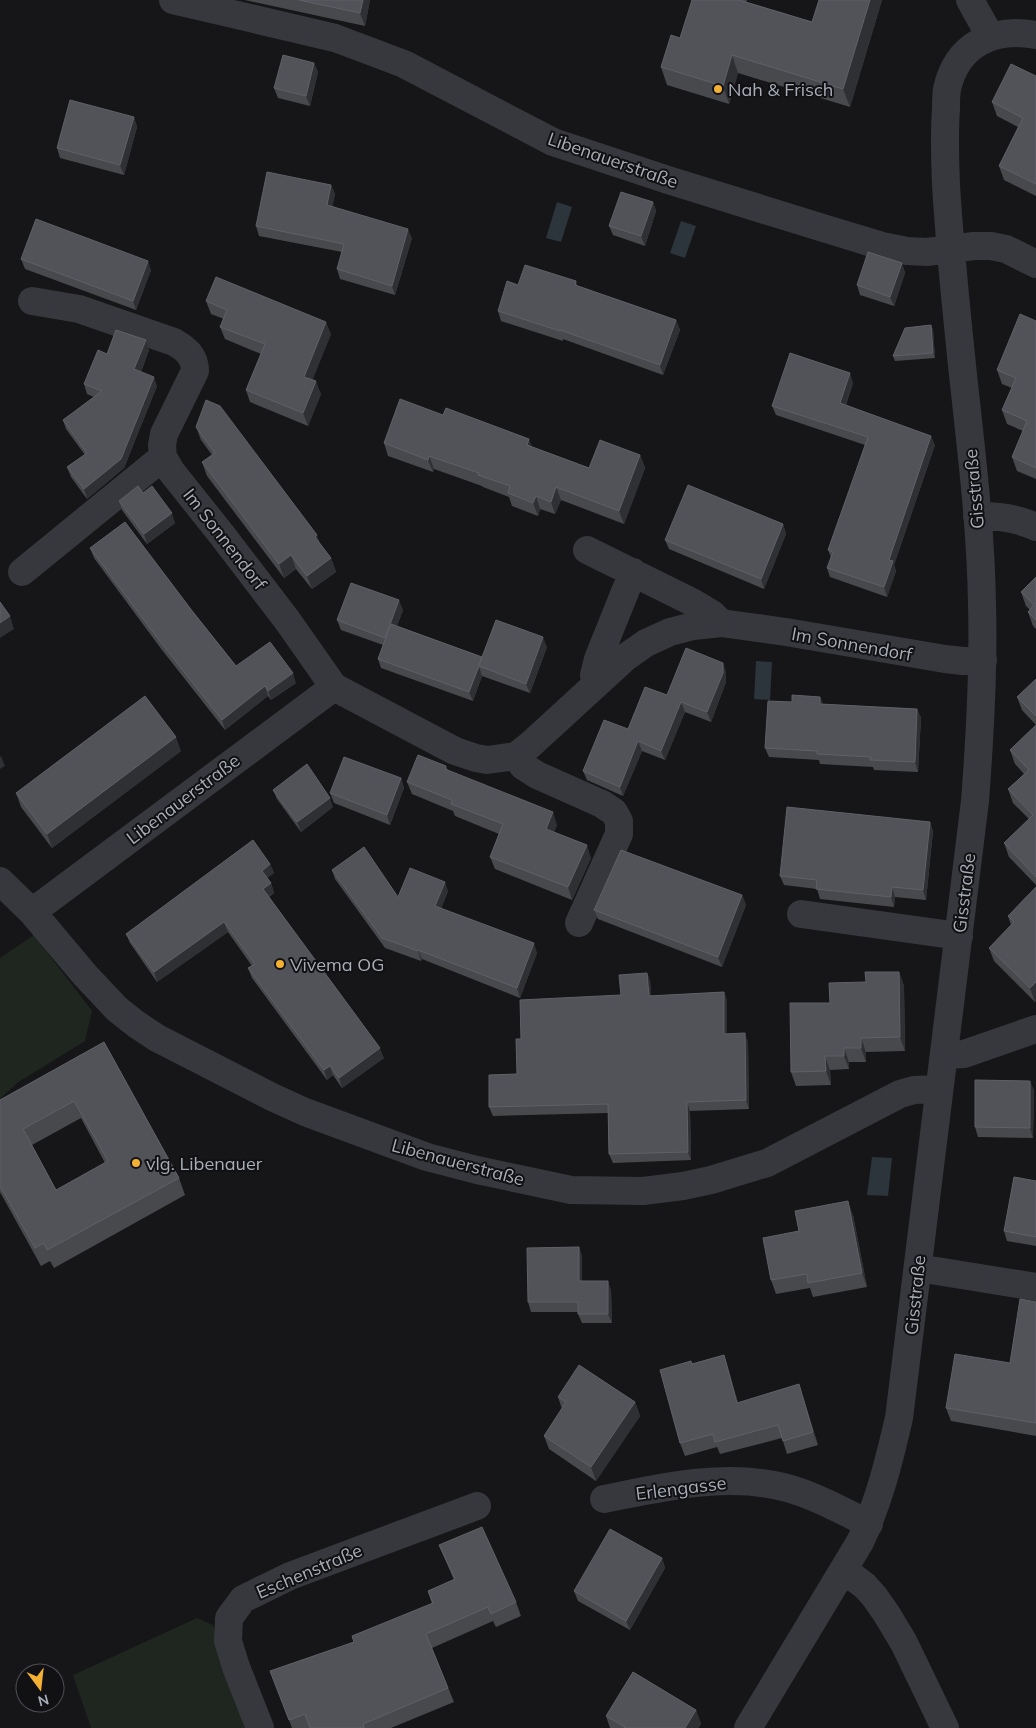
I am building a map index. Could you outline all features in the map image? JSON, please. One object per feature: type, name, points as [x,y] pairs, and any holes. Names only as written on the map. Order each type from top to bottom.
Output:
[{"type":"street","name":"Libenauerstraße","points":[[173,0],[335,38],[404,64],[553,142],[668,180],[882,246],[907,251],[928,252],[990,246],[1006,249],[1036,264]]},
{"type":"street","points":[[970,0],[990,36],[1019,32],[1036,35]]},
{"type":"street","name":"Gisstraße","points":[[748,1728],[844,1570],[869,1524],[888,1469],[899,1418],[975,801],[983,660],[977,516],[950,249],[944,158],[947,89],[956,66],[967,50],[990,36]]},
{"type":"street","points":[[22,572],[163,457],[162,445],[164,434],[195,371],[195,364],[189,353],[185,348],[174,342],[79,309],[32,300]]},
{"type":"street","name":"Im Sonnendorf","points":[[163,457],[171,471],[234,550],[334,687],[455,751],[487,760],[516,756],[626,657],[646,643],[670,632],[693,626],[721,623],[945,659],[963,661],[983,660]]},
{"type":"street","points":[[977,516],[998,516],[1036,527]]},
{"type":"street","points":[[587,550],[692,602],[712,614],[721,623]]},
{"type":"street","points":[[595,685],[594,675],[598,659],[633,572]]},
{"type":"street","name":"Libenauerstraße","points":[[32,912],[334,687]]},
{"type":"street","points":[[516,756],[523,766],[537,775],[602,804],[614,812],[619,821],[619,834],[579,923]]},
{"type":"street","name":"Libenauerstraße","points":[[0,881],[32,912],[85,976],[117,1009],[136,1024],[180,1051],[306,1112],[427,1157],[476,1170],[562,1188],[600,1191],[642,1191],[683,1186],[711,1180],[771,1161],[900,1094],[914,1090],[939,1089]]},
{"type":"street","points":[[801,914],[958,936]]},
{"type":"street","points":[[944,1055],[964,1054],[1036,1029]]},
{"type":"street","points":[[918,1268],[1036,1287]]},
{"type":"street","name":"Erlengasse","points":[[604,1499],[698,1482],[732,1480],[774,1485],[798,1491],[869,1524]]},
{"type":"street","name":"Eschenstraße","points":[[260,1728],[228,1641],[229,1618],[243,1599],[290,1576],[477,1506]]},
{"type":"street","points":[[844,1570],[870,1591],[886,1613],[912,1660],[945,1728]]},
{"type":"shaded area","points":[[557,202],[572,207],[561,242],[546,238]]},
{"type":"shaded area","points":[[681,221],[696,226],[685,258],[670,253]]},
{"type":"shaded area","points":[[756,661],[772,662],[770,700],[754,699]]},
{"type":"shaded area","points":[[34,935],[92,1011],[85,1041],[17,1083],[0,1099],[0,958]]},
{"type":"shaded area","points":[[872,1157],[892,1158],[888,1196],[867,1195]]},
{"type":"shaded area","points":[[197,1618],[213,1625],[252,1728],[91,1728],[73,1675]]},
{"type":"building","points":[[299,0],[363,0],[360,13]]},
{"type":"building","points":[[692,0],[739,0],[812,22],[819,0],[870,0],[843,89],[732,55],[723,86],[661,67],[671,35],[680,38]]},
{"type":"building","points":[[283,55],[314,63],[306,96],[274,88]]},
{"type":"building","points":[[1011,64],[1036,76],[1036,184],[999,166],[1023,118],[992,102]]},
{"type":"building","points":[[70,100],[134,117],[120,165],[57,148]]},
{"type":"building","points":[[267,172],[331,185],[327,205],[408,229],[392,286],[337,269],[344,244],[256,226]]},
{"type":"building","points":[[621,192],[653,202],[641,236],[609,226]]},
{"type":"building","points":[[36,219],[148,261],[133,301],[21,259]]},
{"type":"building","points":[[868,252],[902,263],[890,297],[857,285]]},
{"type":"building","points":[[525,265],[576,281],[575,285],[676,320],[660,365],[560,330],[498,311],[507,281],[518,285]]},
{"type":"building","points":[[216,277],[326,322],[304,377],[316,381],[303,413],[246,390],[265,344],[220,327],[227,310],[206,301]]},
{"type":"building","points":[[1020,314],[1036,321],[1036,468],[1012,457],[1027,421],[1002,410],[1016,378],[997,370]]},
{"type":"building","points":[[931,325],[933,353],[893,356],[905,328]]},
{"type":"building","points":[[116,330],[146,340],[134,369],[154,377],[121,459],[84,489],[67,467],[87,453],[63,420],[102,391],[84,384],[98,350],[107,354]]},
{"type":"building","points":[[790,353],[850,373],[840,403],[931,436],[889,560],[893,561],[884,587],[827,568],[833,552],[828,550],[868,437],[772,406]]},
{"type":"building","points":[[400,399],[443,415],[446,408],[529,439],[527,445],[589,468],[600,440],[640,455],[619,511],[556,487],[551,502],[536,496],[533,503],[508,493],[510,486],[478,475],[479,473],[429,456],[428,460],[384,443]]},
{"type":"building","points":[[206,400],[220,406],[317,535],[315,537],[331,558],[307,576],[291,555],[279,564],[202,462],[215,453],[196,427]]},
{"type":"building","points":[[688,485],[783,524],[761,579],[665,540]]},
{"type":"building","points":[[138,486],[143,493],[152,486],[172,513],[144,534],[119,501]]},
{"type":"building","points":[[125,522],[236,666],[270,642],[293,673],[268,691],[265,686],[222,720],[90,548]]},
{"type":"building","points":[[1036,577],[1036,620],[1028,612],[1034,605],[1021,592]]},
{"type":"building","points":[[351,583],[399,600],[385,638],[337,620]]},
{"type":"building","points":[[0,602],[10,616],[0,623]]},
{"type":"building","points":[[496,620],[543,637],[526,684],[479,666],[469,692],[378,659],[391,624],[482,657],[479,665]]},
{"type":"building","points":[[686,648],[723,663],[723,673],[707,712],[681,702],[661,751],[638,741],[620,787],[583,771],[604,720],[628,729],[645,687],[667,695]]},
{"type":"building","points":[[1036,679],[1036,716],[1017,697]]},
{"type":"building","points":[[792,695],[820,697],[820,704],[917,709],[915,762],[870,760],[871,757],[817,754],[817,751],[765,748],[768,701],[792,702]]},
{"type":"building","points":[[145,696],[176,737],[47,834],[16,793]]},
{"type":"building","points":[[1036,725],[1036,877],[1004,843],[1033,815],[1008,789],[1029,770],[1010,750]]},
{"type":"building","points":[[418,755],[446,766],[445,769],[553,812],[546,829],[587,845],[568,887],[490,857],[503,824],[451,804],[452,800],[407,782]]},
{"type":"building","points":[[344,757],[401,778],[387,815],[330,793]]},
{"type":"building","points":[[307,764],[330,798],[297,822],[273,790]]},
{"type":"building","points":[[787,807],[930,822],[923,890],[892,887],[891,897],[816,889],[817,880],[780,876]]},
{"type":"building","points":[[253,840],[270,864],[262,871],[271,883],[263,889],[380,1048],[339,1078],[330,1066],[324,1070],[248,968],[255,964],[224,922],[154,972],[126,934]]},
{"type":"building","points":[[364,847],[398,897],[410,868],[445,882],[435,906],[534,943],[517,988],[382,938],[332,870]]},
{"type":"building","points":[[621,850],[742,895],[718,957],[594,910]]},
{"type":"building","points":[[1036,887],[1036,982],[1030,988],[989,948],[1014,922],[1008,916]]},
{"type":"building","points":[[865,972],[899,972],[900,1037],[861,1038],[861,1048],[844,1048],[844,1056],[825,1056],[826,1071],[791,1072],[790,1003],[830,1003],[829,983],[866,982]]},
{"type":"building","points":[[647,973],[649,996],[724,992],[724,1034],[745,1033],[746,1100],[687,1102],[688,1152],[609,1154],[608,1104],[489,1107],[489,1075],[517,1074],[516,1039],[521,1039],[520,1000],[621,995],[619,975]]},
{"type":"building","name":"vlg. Libenauer","points":[[104,1042],[179,1178],[47,1250],[44,1243],[35,1248],[0,1186],[0,1100]],"holes":[[[74,1101],[108,1161],[56,1190],[23,1129]]]},
{"type":"building","points":[[975,1080],[1030,1081],[1030,1128],[975,1127]]},
{"type":"building","points":[[1014,1177],[1036,1181],[1036,1237],[1004,1231]]},
{"type":"building","points":[[848,1201],[862,1273],[808,1283],[807,1274],[771,1280],[763,1238],[799,1231],[795,1211]]},
{"type":"building","points":[[579,1247],[579,1281],[608,1281],[608,1314],[578,1314],[578,1302],[528,1302],[527,1248]]},
{"type":"building","points":[[1020,1299],[1036,1302],[1036,1423],[946,1408],[955,1354],[1010,1363]]},
{"type":"building","points":[[724,1355],[737,1403],[799,1384],[813,1432],[783,1441],[778,1425],[715,1442],[713,1434],[680,1443],[660,1370],[691,1361],[692,1364]]},
{"type":"building","points":[[579,1365],[635,1402],[591,1467],[544,1436],[566,1402],[558,1397]]},
{"type":"building","points":[[482,1527],[516,1602],[491,1614],[488,1607],[426,1634],[448,1688],[363,1724],[364,1728],[310,1728],[305,1714],[289,1720],[270,1671],[354,1642],[352,1636],[433,1603],[428,1591],[455,1579],[439,1545]]},
{"type":"building","points":[[610,1529],[662,1558],[626,1621],[574,1591]]},
{"type":"building","points":[[633,1672],[696,1710],[685,1728],[624,1728],[606,1716]]},
{"type":"place","name":"Nah & Frisch","points":[[718,89]]},
{"type":"place","name":"Vivema OG","points":[[280,964]]},
{"type":"place","name":"vlg. Libenauer","points":[[136,1163]]}]
